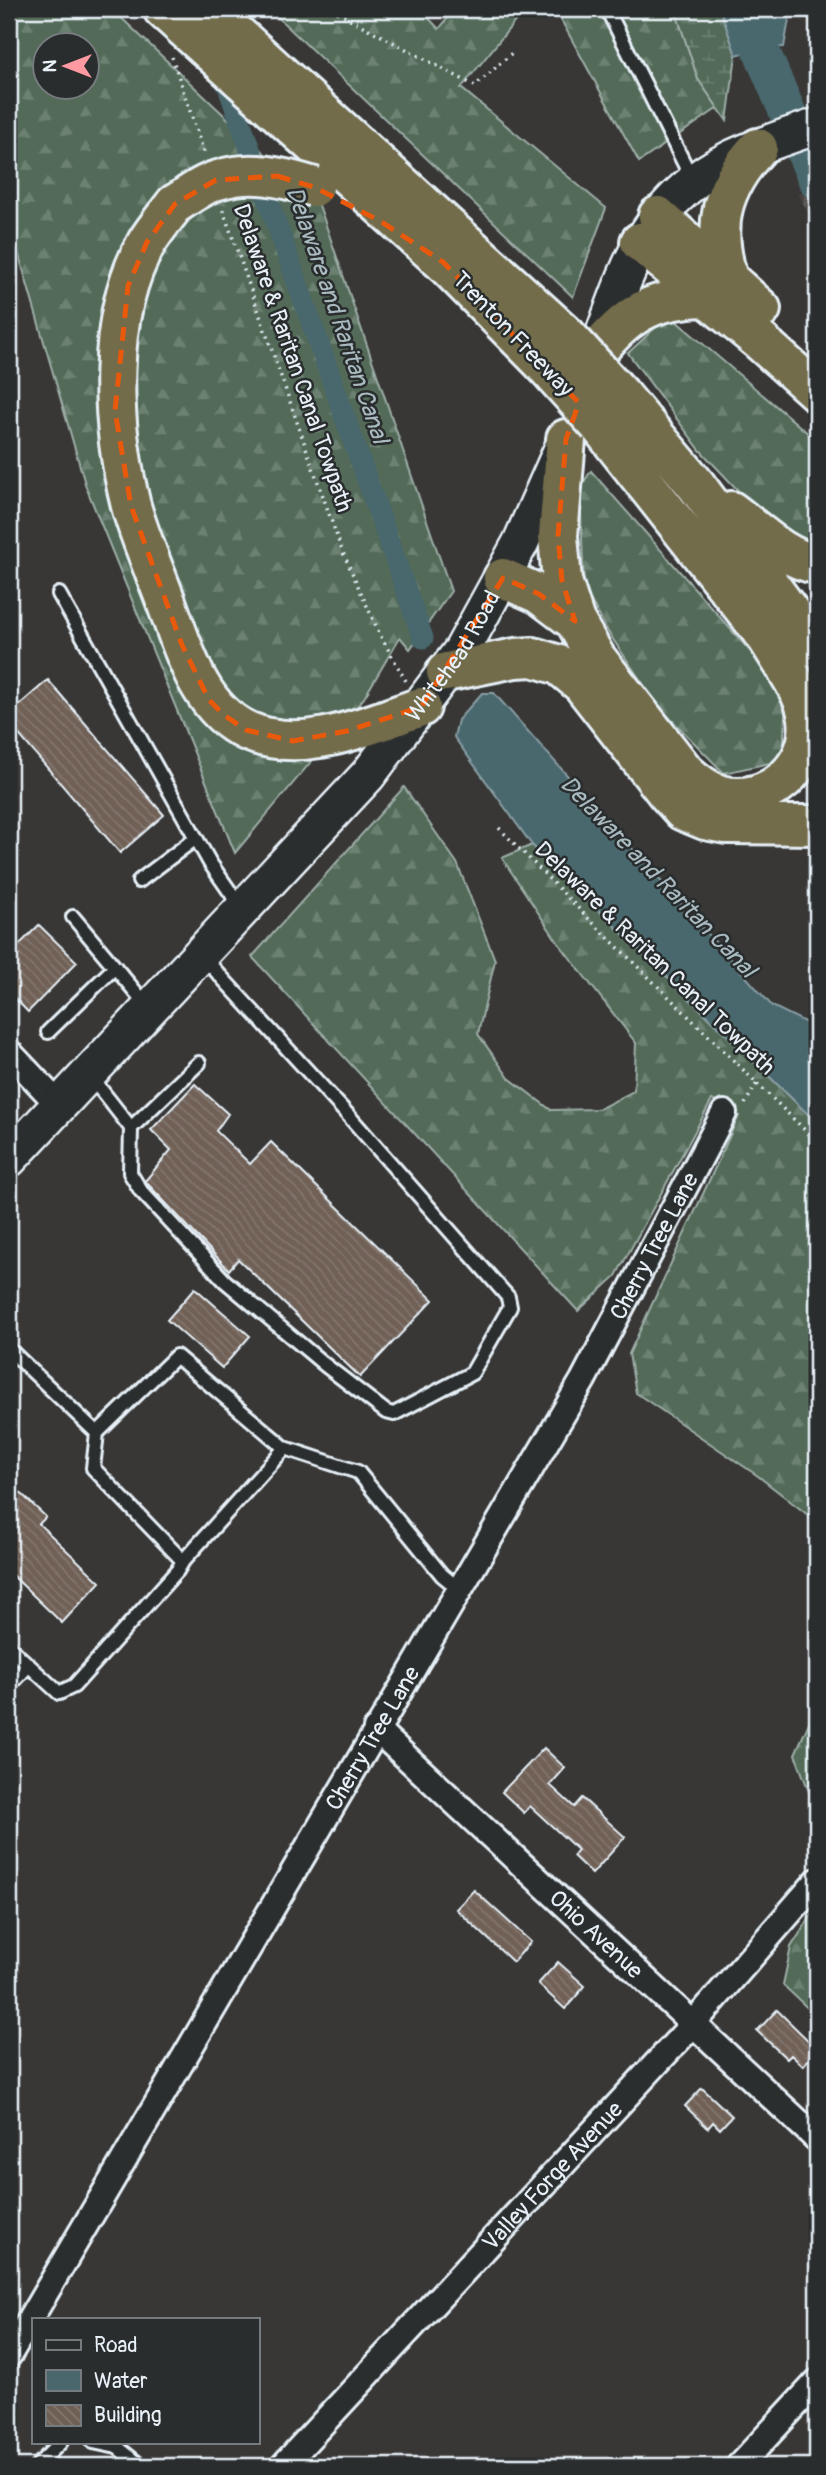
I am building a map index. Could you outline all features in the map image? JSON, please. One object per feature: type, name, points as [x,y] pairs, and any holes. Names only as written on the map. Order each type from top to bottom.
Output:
[{"type":"highway","name":"Trenton Freeway","points":[[163,9],[332,162],[569,349],[621,395],[696,485],[817,649]]},
{"type":"highway","name":"Trenton Freeway","points":[[209,9],[380,221],[569,349],[582,432],[766,636],[817,703]]},
{"type":"highway","points":[[762,146],[743,164],[729,186],[721,211],[718,288],[817,392]]},
{"type":"highway","points":[[332,162],[277,176],[247,174],[216,180],[175,204],[147,242],[128,286],[119,334],[115,411],[131,506],[182,645],[209,700],[224,715],[246,730],[269,738],[293,741],[347,731],[449,677],[533,657],[559,665],[582,684],[666,792],[684,811],[694,817],[726,824],[817,825]]},
{"type":"highway","points":[[649,229],[718,288],[817,360]]},
{"type":"highway","points":[[569,349],[617,327],[659,303],[718,288]]},
{"type":"highway","points":[[582,432],[558,536],[562,581],[575,621],[596,658],[685,772],[699,785],[720,795],[758,795],[776,787],[791,775],[802,758],[808,739],[808,718],[804,701],[766,636]]},
{"type":"highway","points":[[696,485],[787,553],[817,564]]},
{"type":"highway","points":[[503,578],[539,594],[575,621]]},
{"type":"main road","name":"Whitehead Road","points":[[9,1159],[368,775],[449,677],[582,432],[569,349],[649,229],[677,195],[733,157],[817,126]]},
{"type":"street","points":[[9,1052],[59,1105]]},
{"type":"street","name":"Cherry Tree Lane","points":[[9,2355],[583,1380],[724,1113]]},
{"type":"street","name":"Ohio Avenue","points":[[376,1729],[817,2139]]},
{"type":"street","name":"Valley Forge Avenue","points":[[283,2466],[693,2024],[817,1881]]},
{"type":"street","points":[[739,2466],[817,2382]]},
{"type":"lane","points":[[607,9],[694,182]]},
{"type":"lane","points":[[59,594],[196,838],[242,909]]},
{"type":"lane","points":[[139,881],[196,838]]},
{"type":"lane","points":[[73,917],[149,1008]]},
{"type":"lane","points":[[88,1074],[131,1128],[130,1173],[141,1191],[225,1281],[325,1365],[386,1412],[399,1413],[472,1373],[510,1307],[508,1297],[348,1115],[201,954]]},
{"type":"lane","points":[[48,1032],[115,967]]},
{"type":"lane","points":[[131,1128],[200,1063]]},
{"type":"lane","points":[[9,1349],[97,1433]]},
{"type":"lane","points":[[183,1561],[93,1468],[97,1433],[176,1356],[285,1448],[358,1472],[442,1575],[459,1590]]},
{"type":"lane","points":[[9,1647],[59,1693],[74,1686],[285,1448]]},
{"type":"lane","points":[[9,1685],[29,1665]]},
{"type":"lane","points":[[37,2466],[59,2444]]},
{"type":"lane","points":[[103,2444],[117,2447],[141,2466]]},
{"type":"path","points":[[331,9],[475,86],[513,52]]},
{"type":"path","points":[[170,53],[204,154]]},
{"type":"path","name":"Delaware & Raritan Canal Towpath","points":[[221,205],[341,548],[380,635],[449,677]]},
{"type":"path","name":"Delaware & Raritan Canal Towpath","points":[[499,828],[817,1142]]},
{"type":"highlighted area","points":[[277,176],[314,187],[380,221],[443,262],[579,403],[566,439],[558,536],[562,581],[575,621],[539,594],[503,578],[421,707],[347,731],[293,741],[246,730],[224,715],[209,700],[182,645],[131,506],[115,411],[128,286],[147,242],[175,204],[216,180]]},
{"type":"shaded area","points":[[817,185],[817,231],[798,193]]},
{"type":"green space","points":[[9,9],[112,9],[319,205],[451,591],[410,649],[400,637],[364,698],[235,853],[86,487],[9,221]]},
{"type":"green space","points":[[271,9],[420,9],[439,29],[455,9],[525,9],[461,88],[606,208],[573,297],[273,13]]},
{"type":"green space","points":[[555,9],[675,9],[698,79],[718,108],[639,162]]},
{"type":"green space","points":[[675,9],[720,9],[736,55],[727,121],[698,79]]},
{"type":"green space","points":[[669,315],[817,441],[817,545],[768,522],[700,450],[628,353]]},
{"type":"green space","points":[[591,471],[786,692],[783,760],[724,773],[658,706],[608,632],[584,588],[580,488]]},
{"type":"green space","points":[[404,787],[457,863],[495,960],[478,1034],[509,1078],[551,1110],[599,1109],[634,1091],[636,1043],[557,941],[502,858],[532,845],[817,1123],[817,1522],[758,1476],[636,1393],[629,1354],[739,1116],[712,1100],[616,1276],[578,1311],[252,957]]},
{"type":"green space","points":[[817,1705],[817,1813],[795,1754]]},
{"type":"green space","points":[[817,1907],[817,2017],[783,1985],[791,1947]]},
{"type":"water","points":[[720,9],[791,9],[784,47],[760,48],[736,55]]},
{"type":"water","points":[[482,693],[494,693],[772,1006],[817,1028],[817,1123],[532,845],[454,737],[458,720]]},
{"type":"building","points":[[48,680],[164,815],[120,853],[9,723],[9,714]]},
{"type":"building","points":[[39,925],[77,962],[28,1012],[9,992],[9,955]]},
{"type":"building","points":[[195,1084],[228,1114],[216,1131],[250,1164],[271,1142],[433,1300],[360,1377],[238,1259],[229,1270],[145,1181],[171,1150],[151,1130]]},
{"type":"building","points":[[195,1288],[250,1336],[222,1368],[167,1320]]},
{"type":"building","points":[[9,1482],[46,1517],[39,1524],[100,1582],[62,1623],[9,1572]]},
{"type":"building","points":[[544,1748],[565,1768],[550,1785],[574,1807],[582,1798],[625,1837],[592,1874],[573,1856],[578,1850],[530,1806],[524,1813],[502,1792]]},
{"type":"building","points":[[474,1890],[531,1942],[513,1962],[456,1909]]},
{"type":"building","points":[[558,1962],[585,1986],[565,2009],[538,1984]]},
{"type":"building","points":[[777,2010],[817,2049],[803,2066],[791,2055],[787,2059],[757,2031]]},
{"type":"building","points":[[702,2088],[732,2116],[720,2129],[713,2122],[708,2128],[685,2106]]},
{"type":"waterway","points":[[754,9],[760,48],[817,181]]},
{"type":"waterway","name":"Delaware and Raritan Canal","points":[[223,73],[423,638]]}]
